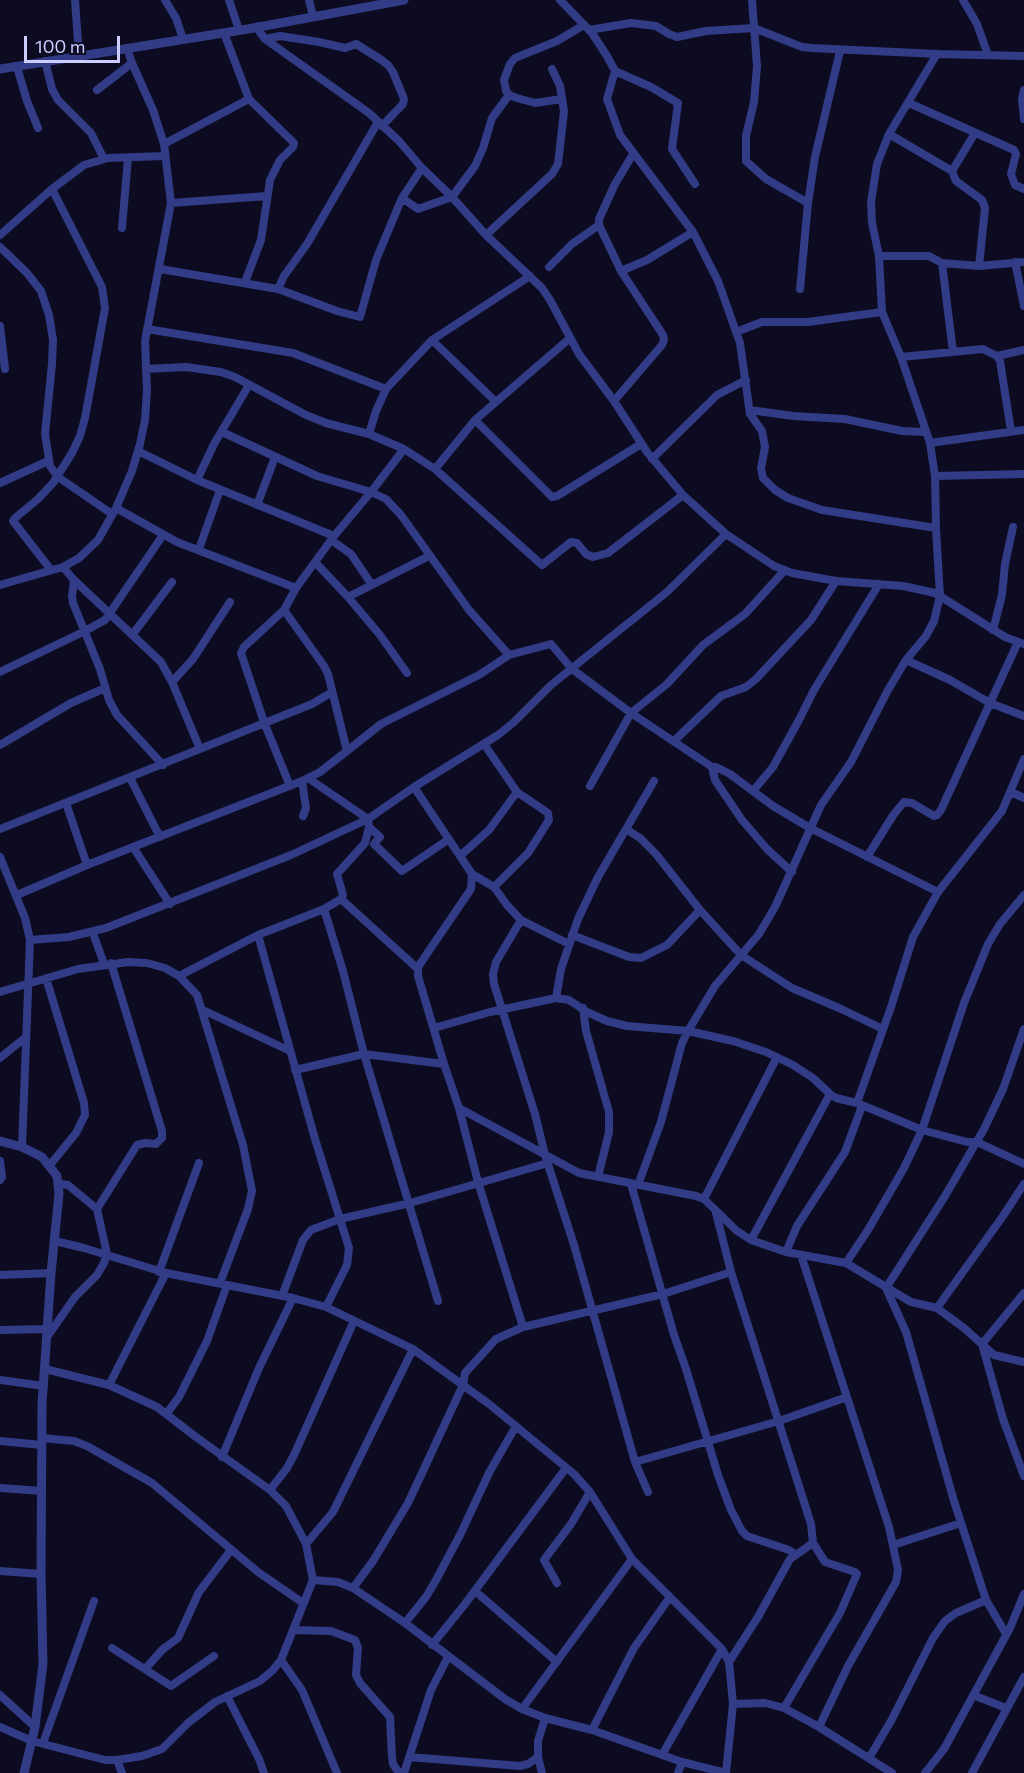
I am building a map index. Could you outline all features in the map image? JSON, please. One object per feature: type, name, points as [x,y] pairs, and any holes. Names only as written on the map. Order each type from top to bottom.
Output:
[{"type":"street","points":[[75,0],[79,56]]},
{"type":"street","points":[[165,0],[176,18],[183,39]]},
{"type":"street","points":[[229,0],[238,30]]},
{"type":"street","points":[[309,0],[313,16]]},
{"type":"street","points":[[0,69],[224,33],[313,16],[358,4],[404,0]]},
{"type":"street","points":[[560,0],[586,27],[615,71],[651,87],[678,103],[672,149],[695,184]]},
{"type":"street","points":[[752,0],[757,66],[756,85],[746,135],[746,161],[766,179],[808,203]]},
{"type":"street","points":[[963,0],[977,24],[988,55]]},
{"type":"street","points":[[562,99],[535,103],[509,95],[504,86],[504,80],[512,60],[586,27],[631,23],[656,26],[677,36],[706,31],[754,28],[802,47],[840,51],[1024,56]]},
{"type":"street","points":[[259,26],[259,31],[265,39],[369,113],[399,141],[486,235],[547,294],[569,339],[652,459],[683,495],[726,534],[765,560],[785,570],[836,582],[903,586],[930,592],[1005,637],[1021,643],[990,703],[941,810],[937,815],[931,814],[912,803],[904,802],[867,857]]},
{"type":"street","points":[[224,33],[249,99],[294,143],[275,170],[267,196],[261,240],[245,282]]},
{"type":"street","points":[[265,39],[280,36],[345,48],[356,44],[388,66],[393,72],[404,99],[403,104],[380,124],[278,289]]},
{"type":"street","points":[[0,585],[63,567],[79,558],[98,540],[132,471],[138,451],[145,420],[147,329],[171,202],[164,144],[153,110],[127,48]]},
{"type":"street","points":[[800,289],[808,203],[821,127],[840,51]]},
{"type":"street","points":[[795,1554],[753,1539],[742,1531],[731,1510],[674,1335],[634,1184],[661,1122],[682,1043],[688,1031],[715,986],[765,925],[792,872],[821,805],[851,762],[906,660],[926,636],[934,621],[940,597],[935,476],[930,443],[901,357],[882,312],[879,256],[872,223],[873,183],[877,164],[889,134],[937,54]]},
{"type":"street","points":[[45,61],[52,89],[58,100],[91,133],[104,159]]},
{"type":"street","points":[[97,90],[132,63]]},
{"type":"street","points":[[17,67],[38,128]]},
{"type":"street","points":[[486,235],[556,167],[564,121],[560,86],[552,69]]},
{"type":"street","points":[[615,71],[607,99],[620,135],[693,232],[718,281],[740,343],[750,410],[753,419],[762,431],[765,447],[761,474],[763,478],[775,490],[795,501],[822,510],[936,528]]},
{"type":"street","points":[[1024,90],[1022,99],[1024,119]]},
{"type":"street","points":[[402,198],[418,209],[452,197],[475,166],[492,118],[509,95]]},
{"type":"street","points":[[164,144],[249,99]]},
{"type":"street","points":[[909,104],[1014,150],[1016,154],[1011,174],[1016,185],[1024,189]]},
{"type":"street","points":[[952,171],[975,133]]},
{"type":"street","points":[[889,134],[952,171],[956,181],[979,196],[985,208],[979,266]]},
{"type":"street","points":[[614,401],[664,340],[621,271],[599,225],[599,219],[615,184],[633,154]]},
{"type":"street","points":[[0,234],[73,172],[104,159],[165,156]]},
{"type":"street","points":[[123,228],[128,158]]},
{"type":"street","points":[[160,269],[278,289],[360,317],[371,273],[402,198],[422,168]]},
{"type":"street","points":[[51,570],[13,521],[58,477],[72,453],[85,418],[105,308],[102,287],[52,189]]},
{"type":"street","points":[[171,202],[267,196]]},
{"type":"street","points":[[549,267],[572,244],[599,225]]},
{"type":"street","points":[[621,271],[647,260],[693,232]]},
{"type":"street","points":[[0,246],[41,291],[49,315],[53,340],[45,434],[48,461],[58,477],[114,511],[163,535],[296,588]]},
{"type":"street","points":[[879,256],[929,256],[942,263],[979,266],[1020,262],[1024,306]]},
{"type":"street","points":[[942,263],[953,352]]},
{"type":"street","points":[[369,434],[386,389],[432,340],[530,276]]},
{"type":"street","points":[[736,332],[762,322],[808,322],[882,312]]},
{"type":"street","points":[[0,326],[5,369]]},
{"type":"street","points":[[147,329],[293,353],[386,389]]},
{"type":"street","points":[[435,469],[475,420],[569,339]]},
{"type":"street","points":[[432,340],[495,401]]},
{"type":"street","points":[[901,357],[983,349],[997,356],[1000,361],[1011,431]]},
{"type":"street","points":[[997,356],[1024,350]]},
{"type":"street","points":[[146,369],[186,367],[206,369],[235,377],[306,415],[326,423],[369,434],[404,449],[435,469],[542,565],[571,542],[577,543],[586,554],[593,557],[608,553],[683,495]]},
{"type":"street","points":[[652,459],[717,395],[746,380]]},
{"type":"street","points":[[197,480],[249,385]]},
{"type":"street","points":[[750,410],[794,416],[845,418],[902,432],[925,432]]},
{"type":"street","points":[[475,420],[552,497],[641,444]]},
{"type":"street","points":[[930,443],[1024,430]]},
{"type":"street","points":[[222,432],[317,476],[371,492],[386,499],[394,506],[469,610],[509,655]]},
{"type":"street","points":[[290,786],[264,722],[241,653],[244,647],[284,610],[296,588],[315,562],[404,449]]},
{"type":"street","points":[[138,451],[197,480],[333,538],[351,554],[372,585]]},
{"type":"street","points":[[257,505],[275,456]]},
{"type":"street","points":[[0,483],[48,461]]},
{"type":"street","points":[[935,476],[1024,474]]},
{"type":"street","points":[[199,549],[220,489]]},
{"type":"street","points":[[993,630],[1002,595],[1005,564],[1014,527]]},
{"type":"street","points":[[30,940],[93,933],[369,823],[414,787],[484,744],[513,723],[541,694],[667,592],[726,534]]},
{"type":"street","points":[[0,672],[105,620],[163,535]]},
{"type":"street","points":[[348,597],[429,556]]},
{"type":"street","points":[[315,562],[380,634],[407,672]]},
{"type":"street","points":[[63,567],[161,662],[172,682],[200,749]]},
{"type":"street","points":[[590,786],[631,713],[667,684],[708,640],[745,614],[785,570]]},
{"type":"street","points":[[74,580],[72,596],[117,716],[163,765]]},
{"type":"street","points":[[133,634],[172,582]]},
{"type":"street","points":[[674,741],[721,696],[746,687],[756,679],[812,620],[836,582]]},
{"type":"street","points":[[753,791],[773,766],[800,720],[814,690],[879,584]]},
{"type":"street","points":[[172,682],[194,659],[230,602]]},
{"type":"street","points":[[284,610],[324,666],[346,751]]},
{"type":"street","points":[[16,895],[305,779],[326,768],[381,724],[479,675],[509,655],[551,644],[572,669],[631,713],[712,767],[730,774],[772,806],[810,828],[938,892]]},
{"type":"street","points":[[906,660],[950,680],[990,703],[1024,716]]},
{"type":"street","points":[[0,745],[71,703],[105,688]]},
{"type":"street","points":[[0,829],[312,704],[332,692]]},
{"type":"street","points":[[484,744],[517,792],[548,813],[549,820],[528,853],[494,887]]},
{"type":"street","points":[[786,1252],[801,1221],[845,1152],[906,952],[913,937],[938,892],[1002,811],[1024,759]]},
{"type":"street","points":[[712,767],[715,780],[742,820],[767,849],[792,872]]},
{"type":"street","points":[[130,778],[160,837]]},
{"type":"street","points":[[303,816],[306,808],[305,779]]},
{"type":"street","points":[[305,779],[369,823],[380,837],[374,844],[402,871],[448,839]]},
{"type":"street","points":[[556,998],[557,986],[572,934],[598,877],[654,781]]},
{"type":"street","points":[[414,787],[472,874],[494,887],[521,920],[569,944]]},
{"type":"street","points":[[460,856],[489,830],[517,792]]},
{"type":"street","points":[[1011,792],[1024,798]]},
{"type":"street","points":[[66,803],[87,865]]},
{"type":"street","points":[[179,976],[258,935],[324,909],[341,899],[343,895],[337,874],[365,843],[369,823]]},
{"type":"street","points":[[626,829],[640,838],[656,854],[700,910],[741,955],[792,988],[883,1029]]},
{"type":"street","points":[[133,847],[170,904]]},
{"type":"street","points":[[0,857],[26,918],[30,940],[22,1147]]},
{"type":"street","points":[[418,969],[471,889],[472,874]]},
{"type":"street","points":[[846,1263],[891,1193],[922,1130],[960,1014],[988,944],[1000,924],[1024,895]]},
{"type":"street","points":[[341,899],[418,969],[444,1064],[459,1108],[477,1182],[523,1327]]},
{"type":"street","points":[[324,909],[343,970],[364,1054],[438,1301]]},
{"type":"street","points":[[572,934],[629,957],[641,958],[667,945],[700,910]]},
{"type":"street","points":[[521,920],[496,962],[493,974],[494,984],[574,1245],[635,1462],[648,1492]]},
{"type":"street","points":[[93,933],[108,964],[162,1131],[162,1138],[156,1144],[137,1145],[97,1209]]},
{"type":"street","points":[[258,935],[295,1070],[349,1248],[346,1265],[326,1307]]},
{"type":"street","points":[[0,992],[46,978],[108,964],[147,963],[165,968],[179,976],[197,995],[203,1010],[243,1145],[252,1191],[207,1341],[179,1397],[167,1413]]},
{"type":"street","points":[[46,978],[84,1103],[85,1114],[76,1133],[50,1165]]},
{"type":"street","points":[[434,1028],[501,1009],[556,998],[569,1000],[607,1021],[627,1026],[688,1031],[733,1041],[777,1057],[813,1077],[830,1094],[922,1130],[967,1142],[977,1142],[1024,1164]]},
{"type":"street","points":[[583,1008],[586,1031],[609,1112],[609,1132],[598,1177]]},
{"type":"street","points":[[203,1010],[290,1051]]},
{"type":"street","points":[[886,1288],[977,1142],[1004,1089],[1024,1029]]},
{"type":"street","points":[[0,1058],[26,1037]]},
{"type":"street","points":[[295,1070],[364,1054],[444,1064]]},
{"type":"street","points":[[704,1199],[777,1057]]},
{"type":"street","points":[[751,1240],[830,1094]]},
{"type":"street","points":[[459,1108],[546,1159],[579,1173],[704,1199],[737,1231],[751,1240],[786,1252],[846,1263],[910,1302],[937,1308],[994,1355],[1024,1362]]},
{"type":"street","points":[[0,1141],[22,1147],[42,1157],[50,1165],[59,1184],[47,1333],[42,1441],[43,1664],[35,1727],[24,1773]]},
{"type":"street","points":[[282,1296],[303,1240],[311,1230],[340,1219],[410,1203],[546,1159]]},
{"type":"street","points":[[0,1161],[2,1177],[0,1180]]},
{"type":"street","points":[[109,1385],[163,1272],[198,1163]]},
{"type":"street","points":[[47,1333],[73,1300],[97,1275],[105,1263],[107,1254],[97,1209],[68,1185],[59,1184]]},
{"type":"street","points":[[937,1308],[1024,1184]]},
{"type":"street","points":[[716,1211],[731,1272],[811,1524],[813,1543],[825,1562],[855,1572],[857,1578],[840,1613],[784,1708]]},
{"type":"street","points":[[55,1241],[107,1254],[163,1272],[293,1298],[326,1307],[413,1349],[516,1426],[566,1467],[590,1492],[632,1558],[722,1649],[729,1662],[734,1704],[726,1773],[682,1762],[592,1730],[545,1718],[522,1709],[505,1699],[405,1623],[353,1588],[339,1582],[314,1580]]},
{"type":"street","points":[[801,1255],[893,1545],[898,1570],[896,1582],[848,1666],[819,1727]]},
{"type":"street","points":[[353,1588],[373,1561],[408,1503],[463,1385],[465,1373],[496,1339],[523,1327],[663,1294],[731,1272]]},
{"type":"street","points":[[0,1275],[51,1273]]},
{"type":"street","points":[[886,1288],[906,1332],[961,1524],[986,1600],[1006,1634]]},
{"type":"street","points":[[982,1344],[1024,1293]]},
{"type":"street","points":[[222,1457],[259,1368],[293,1298]]},
{"type":"street","points":[[270,1490],[294,1455],[354,1321]]},
{"type":"street","points":[[0,1330],[47,1333]]},
{"type":"street","points":[[982,1344],[1003,1419],[1024,1476]]},
{"type":"street","points":[[306,1544],[333,1512],[413,1349]]},
{"type":"street","points":[[0,1727],[32,1741],[105,1760],[142,1756],[162,1749],[188,1723],[215,1702],[260,1681],[281,1660],[314,1580],[306,1544],[286,1506],[270,1490],[222,1457],[167,1413],[142,1399],[109,1385],[45,1369]]},
{"type":"street","points":[[0,1380],[44,1386]]},
{"type":"street","points":[[635,1462],[779,1421],[847,1397]]},
{"type":"street","points":[[405,1623],[426,1597],[436,1580],[490,1471],[516,1426]]},
{"type":"street","points":[[0,1441],[74,1441],[137,1473],[162,1490],[231,1550],[303,1603]]},
{"type":"street","points":[[432,1645],[475,1591],[566,1467]]},
{"type":"street","points":[[0,1488],[42,1491]]},
{"type":"street","points":[[558,1582],[544,1560],[571,1524],[590,1492]]},
{"type":"street","points":[[893,1545],[961,1524]]},
{"type":"street","points":[[729,1662],[758,1617],[790,1559],[813,1543]]},
{"type":"street","points":[[146,1669],[163,1649],[178,1638],[199,1592],[231,1550]]},
{"type":"street","points":[[522,1709],[632,1558]]},
{"type":"street","points":[[0,1571],[41,1574]]},
{"type":"street","points":[[475,1591],[557,1662]]},
{"type":"street","points":[[925,1773],[944,1749],[974,1695],[1024,1594]]},
{"type":"street","points":[[592,1730],[634,1648],[670,1597]]},
{"type":"street","points":[[869,1758],[891,1721],[933,1638],[945,1621],[956,1612],[986,1600]]},
{"type":"street","points":[[43,1743],[94,1601]]},
{"type":"street","points":[[293,1630],[331,1631],[355,1640],[358,1648],[356,1675],[360,1683],[390,1717],[393,1764],[399,1773]]},
{"type":"street","points":[[112,1648],[171,1686],[214,1656]]},
{"type":"street","points":[[662,1755],[722,1649]]},
{"type":"street","points":[[404,1773],[431,1689],[448,1657]]},
{"type":"street","points":[[281,1660],[302,1689],[337,1773]]},
{"type":"street","points":[[972,1773],[1024,1677]]},
{"type":"street","points":[[0,1695],[35,1727]]},
{"type":"street","points":[[974,1695],[1006,1708]]},
{"type":"street","points":[[227,1696],[264,1773]]},
{"type":"street","points":[[734,1704],[765,1703],[784,1708],[892,1773]]},
{"type":"street","points":[[542,1773],[538,1756],[538,1741],[545,1718]]},
{"type":"street","points":[[409,1757],[520,1766],[528,1764],[538,1756]]},
{"type":"street","points":[[117,1760],[122,1773]]},
{"type":"street","points":[[678,1773],[682,1762]]}]
